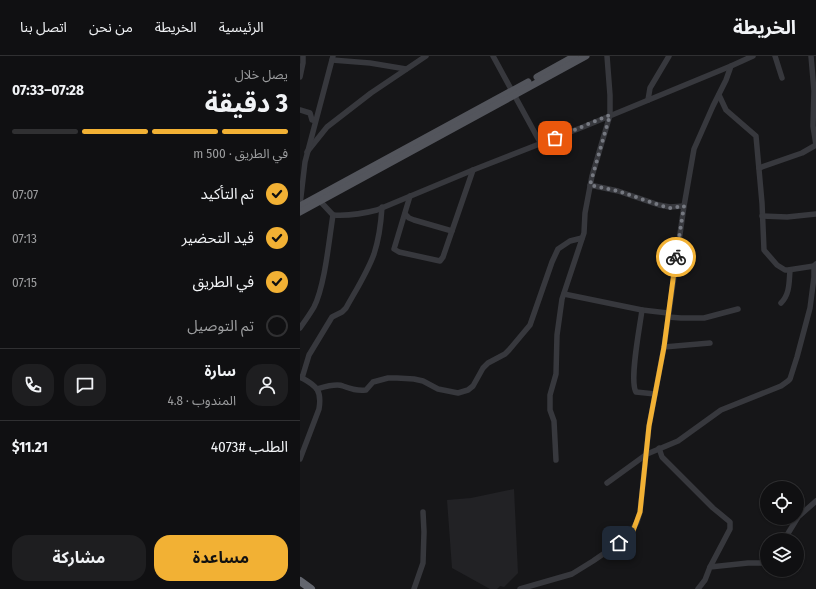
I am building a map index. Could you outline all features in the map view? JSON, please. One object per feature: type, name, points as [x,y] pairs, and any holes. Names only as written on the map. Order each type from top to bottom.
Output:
[{"type":"highway","points":[[300,581],[311,589]]},
{"type":"main road","points":[[514,93],[576,56]]},
{"type":"main road","points":[[300,206],[318,199],[514,93],[586,56]]},
{"type":"main road","points":[[300,212],[318,199]]},
{"type":"street","points":[[300,77],[303,56]]},
{"type":"street","points":[[308,152],[327,127],[371,93],[426,56]]},
{"type":"street","points":[[493,56],[541,144]]},
{"type":"street","points":[[556,460],[554,421],[550,410],[550,395],[556,374],[556,335],[564,294],[582,238],[590,185],[610,115],[607,56]]},
{"type":"street","points":[[648,100],[650,88],[669,56]]},
{"type":"street","points":[[318,199],[333,215],[364,214],[541,144],[753,56]]},
{"type":"street","points":[[775,56],[782,78]]},
{"type":"street","points":[[759,168],[802,153],[816,145],[813,126],[814,91],[811,56]]},
{"type":"street","points":[[300,206],[302,180],[308,152],[332,58],[406,69]]},
{"type":"street","points":[[520,589],[528,588],[572,574],[628,537],[637,522],[640,512],[649,426],[664,347],[684,206],[694,150],[731,66]]},
{"type":"street","points":[[607,483],[647,454],[678,441],[721,410],[781,386],[788,381],[797,357],[810,308],[815,277],[815,265],[785,270],[776,265],[764,250],[756,136],[726,110],[719,95]]},
{"type":"street","points":[[300,110],[310,113],[312,120],[315,121]]},
{"type":"street","points":[[410,196],[394,249],[396,251],[440,261],[443,257],[473,170]]},
{"type":"street","points":[[590,185],[618,191],[670,208],[684,206]]},
{"type":"street","points":[[300,459],[319,409],[320,397],[315,386],[301,378],[309,355],[332,317],[342,312],[346,308],[374,255],[382,207]]},
{"type":"street","points":[[405,214],[414,220],[452,231]]},
{"type":"street","points":[[762,216],[787,217],[816,214]]},
{"type":"street","points":[[300,328],[314,307],[318,296],[326,261],[333,215]]},
{"type":"street","points":[[317,389],[343,386],[347,389],[366,390],[373,382],[388,378],[414,378],[438,389],[458,393],[468,390],[473,386],[483,368],[488,363],[510,350],[530,325],[558,249],[570,241],[582,238]]},
{"type":"street","points":[[782,303],[788,292],[790,270]]},
{"type":"street","points":[[564,294],[668,315],[704,318],[738,309]]},
{"type":"street","points":[[642,310],[633,387],[636,392],[655,394]]},
{"type":"street","points":[[664,347],[710,343]]},
{"type":"street","points":[[659,448],[662,457],[667,463],[713,508],[730,522],[730,528],[705,580],[698,589]]},
{"type":"street","points":[[788,533],[798,517],[816,501]]},
{"type":"street","points":[[414,589],[423,563],[423,512]]},
{"type":"street","points":[[710,567],[760,563]]},
{"type":"shaded area","points":[[514,489],[518,573],[504,587],[500,586],[497,589],[490,589],[452,568],[447,500],[471,498]]},
{"type":"way so far","points":[[555,138],[610,115],[590,185],[618,191],[670,208],[684,206],[676,257]]},
{"type":"route","points":[[619,543],[628,537],[633,531],[640,512],[649,426],[664,347],[676,257]]}]
